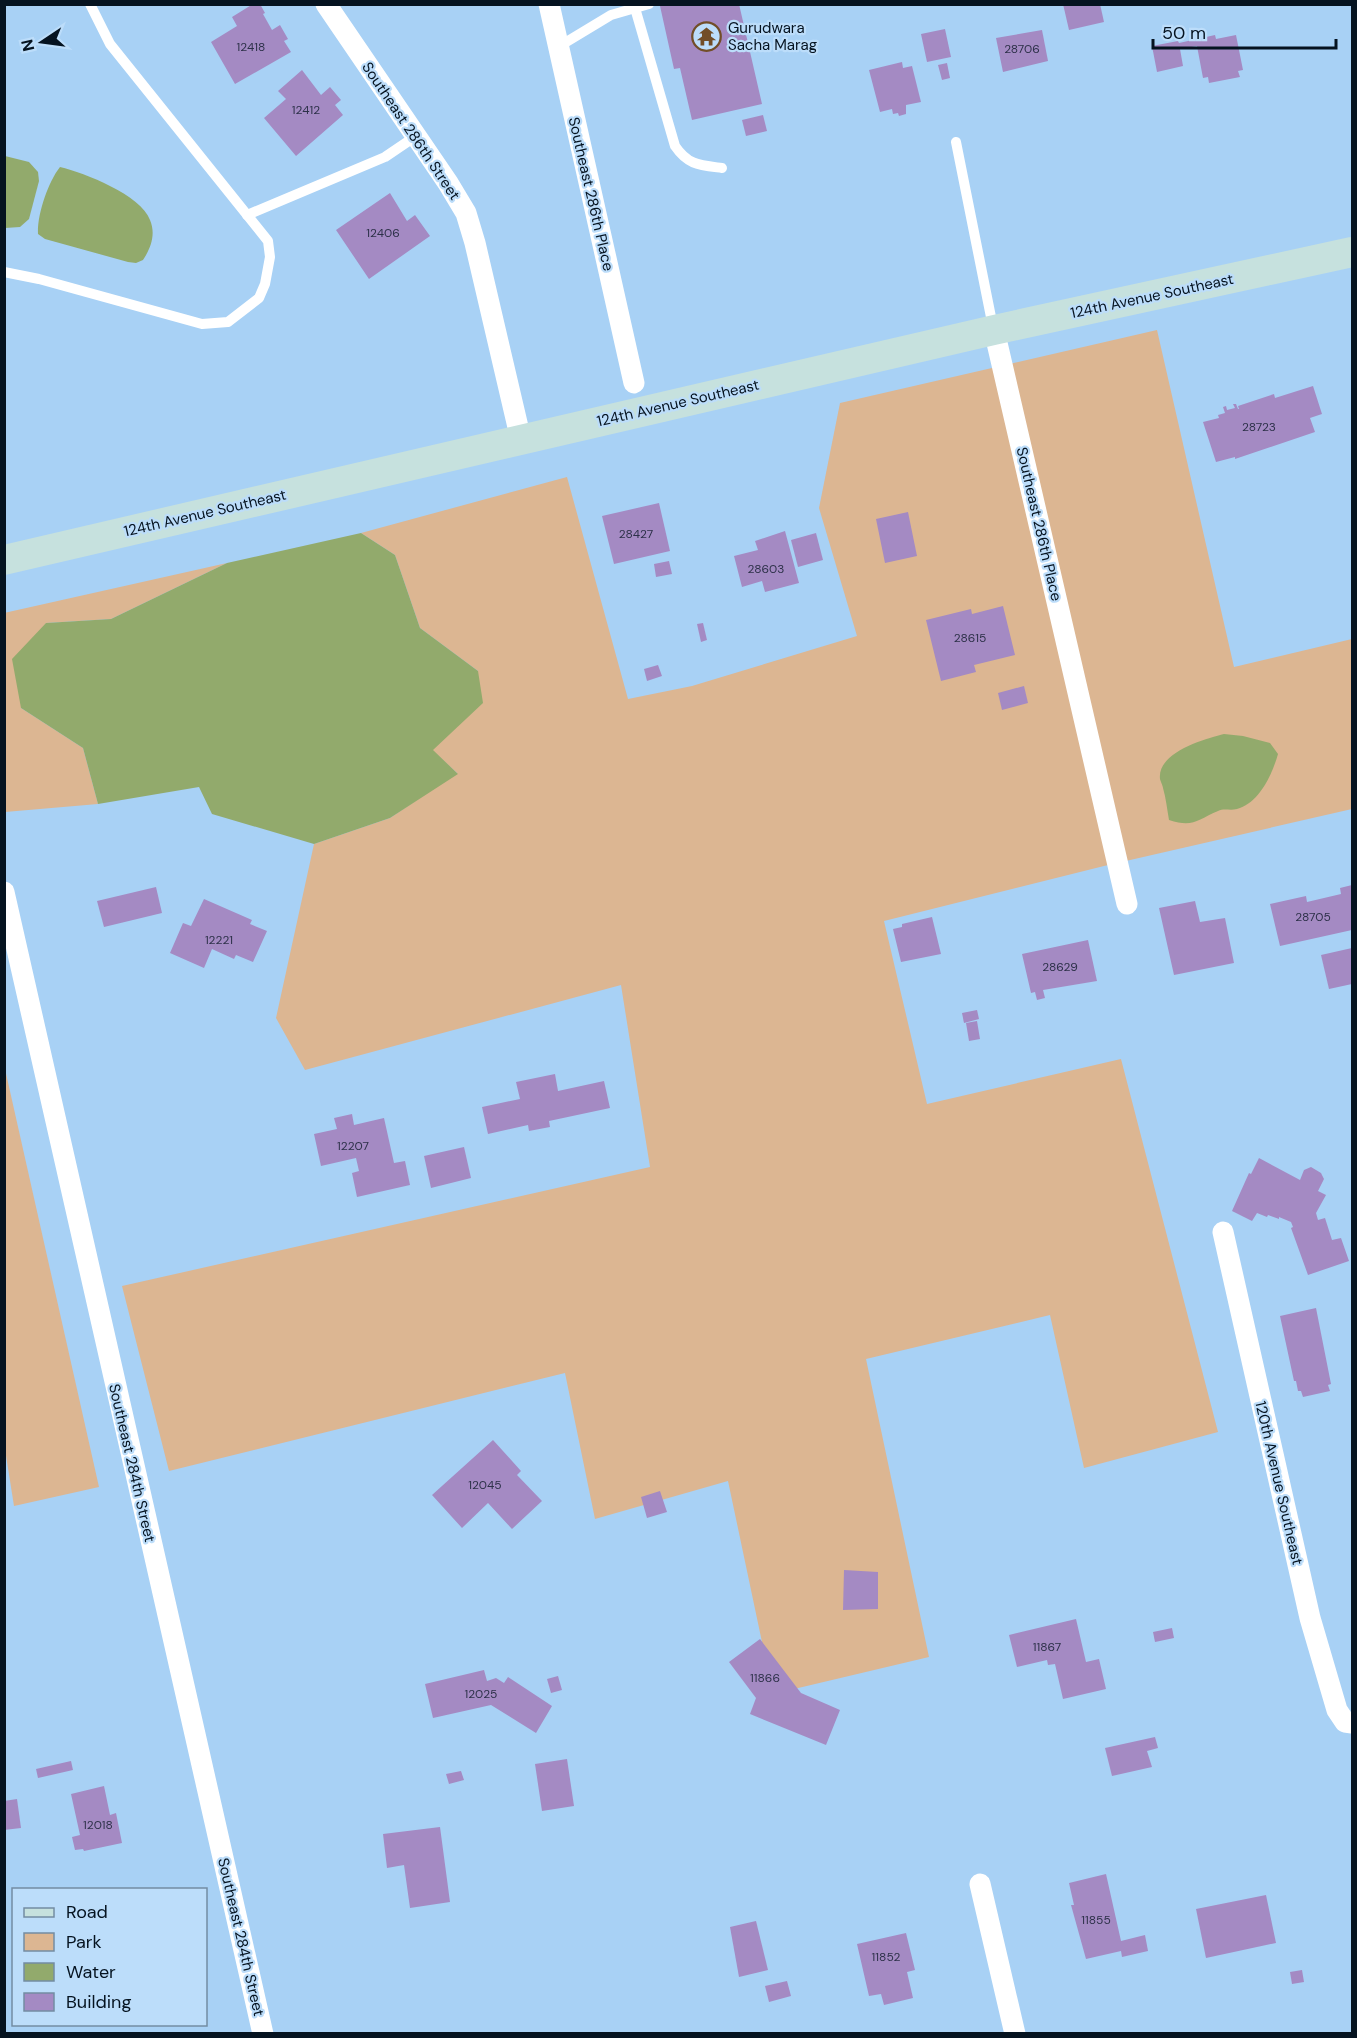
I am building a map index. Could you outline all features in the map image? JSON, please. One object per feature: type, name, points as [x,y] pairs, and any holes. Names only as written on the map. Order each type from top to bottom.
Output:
[{"type":"street","name":"Southeast 286th Street","points":[[326,4],[466,213],[481,266],[520,440]]},
{"type":"street","name":"Southeast 286th Place","points":[[549,4],[634,383]]},
{"type":"street","name":"124th Avenue Southeast","points":[[4,560],[994,330],[1353,252]]},
{"type":"street","name":"Southeast 286th Place","points":[[994,330],[1127,904]]},
{"type":"street","name":"Southeast 284th Street","points":[[4,892],[263,2034]]},
{"type":"street","name":"120th Avenue Southeast","points":[[1223,1232],[1310,1618],[1337,1710],[1345,1722],[1353,1723]]},
{"type":"street","points":[[980,1884],[1015,2034]]},
{"type":"lane","points":[[4,272],[50,282],[202,324],[228,321],[259,298],[265,284],[270,257],[268,241],[110,44],[90,4]]},
{"type":"lane","points":[[558,47],[611,15],[649,4]]},
{"type":"lane","points":[[635,8],[675,146],[682,156],[695,165],[722,168]]},
{"type":"lane","points":[[247,215],[385,157],[416,136]]},
{"type":"lane","name":"Southeast 286th Place","points":[[956,142],[994,330]]},
{"type":"green space","points":[[1157,330],[1234,667],[1352,639],[1352,809],[1104,866],[884,921],[927,1104],[1121,1059],[1218,1432],[1084,1468],[1050,1315],[866,1359],[929,1657],[773,1694],[728,1481],[595,1519],[565,1373],[169,1471],[122,1286],[650,1167],[621,985],[305,1070],[276,1018],[314,844],[390,818],[457,773],[432,750],[478,671],[420,628],[395,555],[361,533],[567,477],[628,699],[692,686],[857,636],[819,508],[840,403]]},
{"type":"green space","points":[[227,563],[111,619],[46,623],[21,708],[83,748],[98,804],[5,812],[4,613]]},
{"type":"green space","points":[[5,1069],[99,1487],[14,1506],[4,1443]]},
{"type":"water","points":[[5,156],[29,162],[38,172],[39,181],[29,219],[20,227],[5,228]]},
{"type":"water","points":[[60,167],[111,186],[136,202],[145,211],[152,225],[153,236],[143,260],[136,263],[128,262],[45,239],[38,234],[44,199]]},
{"type":"water","points":[[361,533],[395,555],[420,628],[478,671],[483,703],[433,750],[458,774],[390,818],[314,844],[212,814],[199,787],[98,804],[83,748],[21,708],[12,659],[46,623],[111,619],[227,563]]},
{"type":"water","points":[[1224,734],[1270,743],[1278,754],[1264,787],[1252,801],[1237,809],[1220,810],[1190,823],[1169,820],[1160,779],[1161,770],[1166,761],[1184,748]]},
{"type":"building","points":[[253,4],[260,4],[272,30],[280,25],[288,39],[284,41],[291,52],[235,84],[211,42],[237,26],[232,17]]},
{"type":"building","name":"Gurudwara Sacha Marag","points":[[739,4],[762,104],[692,120],[680,68],[674,69],[660,6]]},
{"type":"building","points":[[1063,4],[1100,4],[1104,22],[1069,30]]},
{"type":"building","points":[[945,29],[951,57],[927,62],[921,34]]},
{"type":"building","points":[[1042,30],[1048,61],[1003,72],[996,38]]},
{"type":"building","points":[[1215,35],[1216,39],[1236,35],[1243,70],[1238,71],[1240,77],[1209,83],[1208,77],[1203,78],[1197,46],[1180,49],[1183,66],[1157,72],[1152,46]]},
{"type":"building","points":[[902,62],[903,68],[912,66],[921,102],[906,105],[906,114],[899,116],[898,113],[893,114],[892,109],[880,112],[869,70]]},
{"type":"building","points":[[947,63],[950,78],[942,80],[938,65]]},
{"type":"building","points":[[302,70],[321,95],[330,87],[341,100],[335,105],[343,115],[296,156],[264,118],[286,99],[278,91]]},
{"type":"building","points":[[763,115],[767,131],[746,136],[742,120]]},
{"type":"building","points":[[390,193],[407,221],[415,215],[430,236],[369,279],[336,230]]},
{"type":"building","points":[[1313,386],[1322,414],[1310,418],[1315,432],[1235,459],[1235,457],[1216,462],[1203,422],[1219,418],[1218,415],[1225,413],[1223,407],[1226,406],[1227,410],[1235,408],[1233,404],[1236,404],[1239,409],[1238,406],[1274,394],[1275,398]]},
{"type":"building","points":[[659,503],[670,551],[614,564],[602,516]]},
{"type":"building","points":[[908,512],[917,556],[885,563],[876,519]]},
{"type":"building","points":[[785,531],[799,583],[765,592],[762,581],[742,587],[734,556],[758,550],[755,541]]},
{"type":"building","points":[[816,533],[823,560],[798,567],[791,540]]},
{"type":"building","points":[[669,561],[672,574],[656,577],[654,564]]},
{"type":"building","points":[[1003,606],[1015,655],[974,665],[976,672],[941,681],[926,620],[971,609],[972,614]]},
{"type":"building","points":[[703,623],[707,640],[701,642],[697,624]]},
{"type":"building","points":[[658,665],[662,676],[647,681],[644,669]]},
{"type":"building","points":[[1024,686],[1028,703],[1002,710],[998,693]]},
{"type":"building","points":[[1352,885],[1352,930],[1280,946],[1270,904],[1306,896],[1307,902],[1341,894],[1340,888]]},
{"type":"building","points":[[156,887],[162,913],[104,927],[97,901]]},
{"type":"building","points":[[204,899],[252,920],[250,924],[267,931],[253,962],[236,955],[234,959],[212,949],[204,968],[170,953],[183,923],[191,926]]},
{"type":"building","points":[[1195,901],[1200,922],[1225,918],[1234,963],[1174,975],[1159,908]]},
{"type":"building","points":[[932,917],[941,954],[901,962],[893,929],[902,927],[902,924]]},
{"type":"building","points":[[1088,940],[1097,981],[1043,990],[1045,998],[1037,1000],[1035,992],[1031,993],[1022,954]]},
{"type":"building","points":[[1352,948],[1352,984],[1329,989],[1321,955]]},
{"type":"building","points":[[977,1010],[979,1019],[964,1023],[962,1013]]},
{"type":"building","points":[[977,1021],[980,1039],[969,1041],[966,1023]]},
{"type":"building","points":[[555,1074],[558,1091],[604,1081],[610,1108],[549,1121],[550,1127],[529,1131],[528,1125],[488,1134],[482,1107],[520,1099],[516,1082]]},
{"type":"building","points":[[352,1114],[354,1125],[384,1118],[394,1163],[405,1161],[410,1185],[357,1197],[352,1173],[359,1171],[356,1158],[321,1166],[314,1134],[337,1129],[334,1118]]},
{"type":"building","points":[[464,1147],[471,1178],[431,1188],[424,1156]]},
{"type":"building","points":[[1259,1158],[1300,1180],[1304,1170],[1311,1167],[1321,1173],[1324,1179],[1318,1191],[1326,1195],[1316,1213],[1318,1220],[1325,1218],[1332,1240],[1341,1238],[1349,1261],[1308,1275],[1291,1228],[1293,1227],[1291,1222],[1257,1213],[1252,1221],[1232,1211],[1249,1173],[1251,1174]]},
{"type":"building","points":[[1316,1308],[1331,1384],[1328,1385],[1330,1391],[1303,1397],[1294,1381],[1280,1316]]},
{"type":"building","points":[[493,1440],[521,1471],[517,1475],[542,1501],[512,1529],[488,1503],[462,1528],[432,1495]]},
{"type":"building","points":[[660,1491],[667,1512],[647,1518],[641,1497]]},
{"type":"building","points":[[844,1570],[878,1572],[878,1609],[843,1610]]},
{"type":"building","points":[[1076,1619],[1086,1662],[1099,1659],[1106,1689],[1063,1699],[1055,1664],[1048,1665],[1047,1660],[1017,1667],[1009,1635]]},
{"type":"building","points":[[1172,1628],[1174,1638],[1155,1642],[1153,1632]]},
{"type":"building","points":[[760,1639],[801,1693],[840,1710],[826,1745],[750,1714],[756,1698],[729,1662]]},
{"type":"building","points":[[484,1670],[487,1681],[496,1678],[504,1683],[508,1677],[552,1706],[536,1733],[491,1705],[433,1718],[425,1684]]},
{"type":"building","points":[[558,1676],[562,1690],[551,1693],[547,1679]]},
{"type":"building","points":[[1155,1737],[1158,1748],[1147,1751],[1152,1767],[1112,1776],[1105,1748]]},
{"type":"building","points":[[567,1759],[574,1806],[542,1811],[535,1764]]},
{"type":"building","points":[[71,1761],[73,1770],[38,1778],[36,1769]]},
{"type":"building","points":[[461,1771],[464,1780],[449,1784],[446,1774]]},
{"type":"building","points":[[104,1786],[110,1815],[116,1813],[122,1843],[84,1851],[83,1849],[75,1850],[72,1837],[80,1835],[71,1794]]},
{"type":"building","points":[[17,1799],[21,1828],[4,1830],[4,1801]]},
{"type":"building","points":[[440,1827],[450,1902],[410,1908],[404,1865],[387,1868],[383,1834]]},
{"type":"building","points":[[1106,1874],[1121,1941],[1145,1935],[1148,1951],[1122,1957],[1121,1951],[1086,1959],[1071,1905],[1074,1905],[1069,1883]]},
{"type":"building","points":[[1266,1895],[1276,1943],[1206,1958],[1196,1909]]},
{"type":"building","points":[[756,1921],[768,1970],[739,1977],[730,1927]]},
{"type":"building","points":[[906,1933],[915,1970],[907,1972],[913,1998],[884,2005],[881,1994],[869,1996],[857,1944]]},
{"type":"building","points":[[1302,1970],[1304,1982],[1292,1984],[1290,1972]]},
{"type":"building","points":[[787,1981],[791,1996],[769,2002],[765,1986]]},
{"type":"place","name":"Gurudwara Sacha Marag","points":[[707,37]]}]
